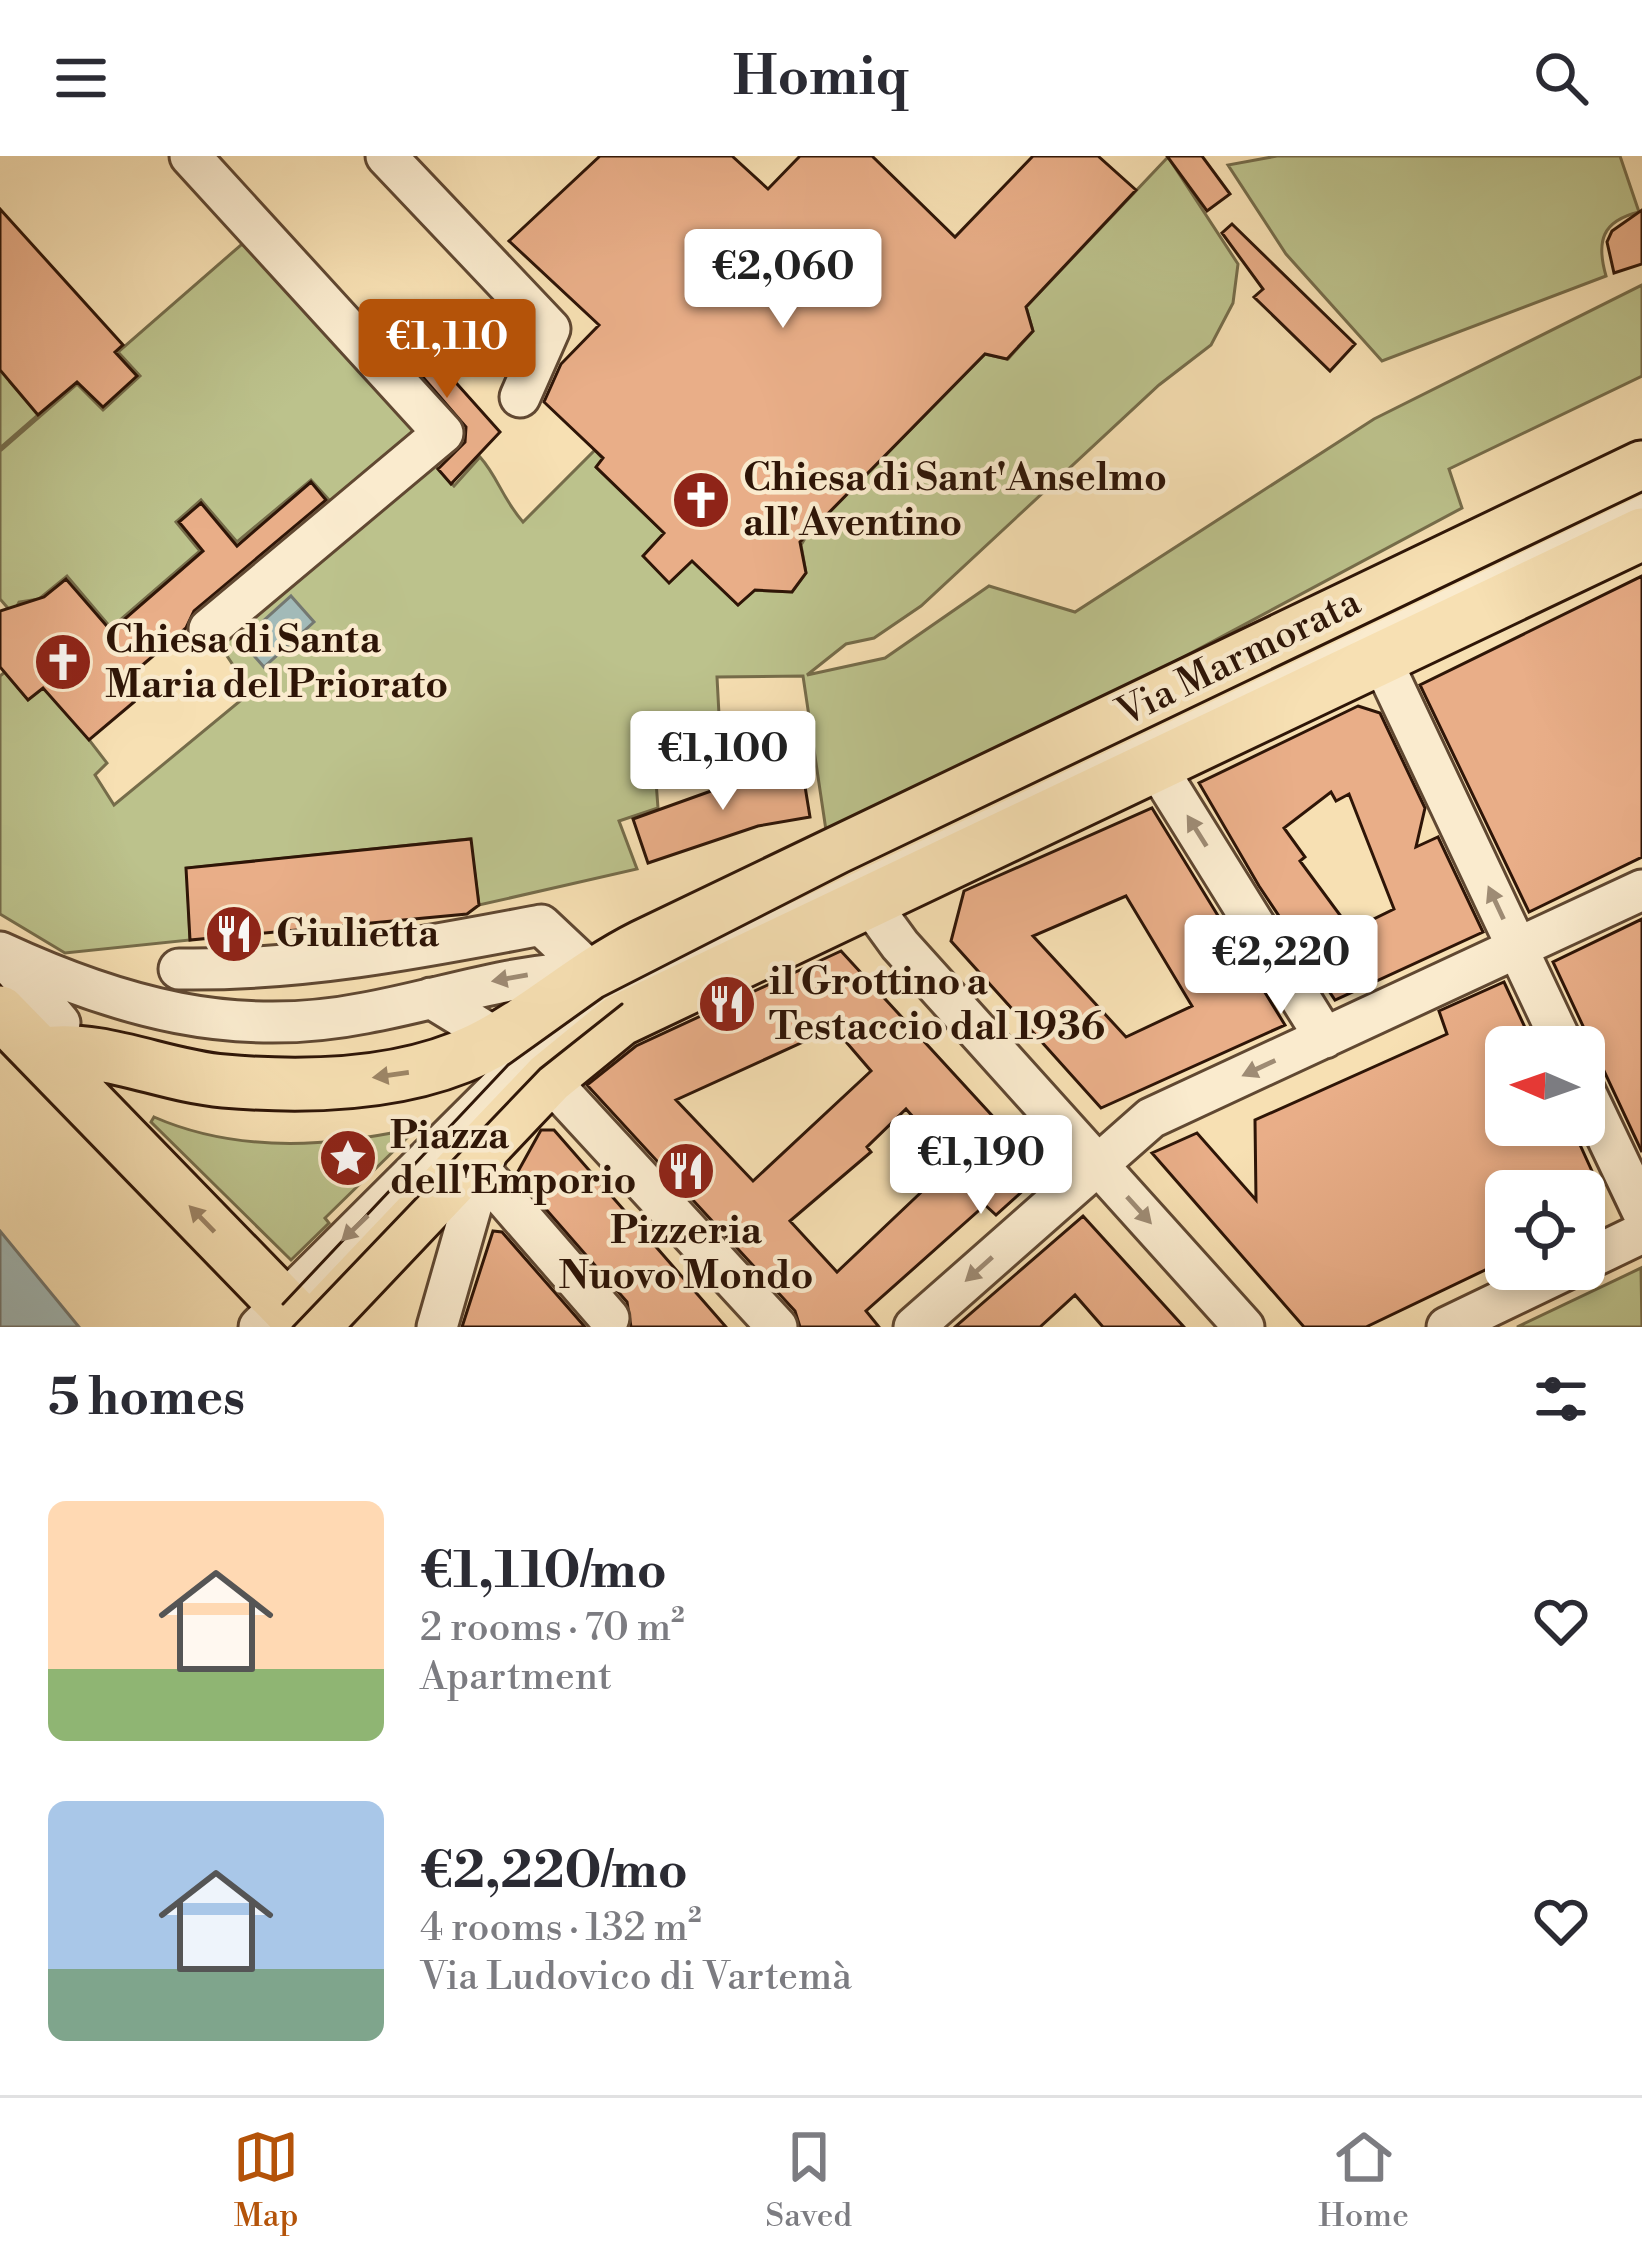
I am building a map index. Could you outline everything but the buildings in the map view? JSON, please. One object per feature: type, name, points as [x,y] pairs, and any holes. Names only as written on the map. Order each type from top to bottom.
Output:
[{"type":"main road","name":"Via Marmorata","points":[[582,1006],[852,878],[1642,466]]},
{"type":"main road","name":"Via Marmorata","points":[[582,1006],[652,1004],[852,878],[1156,766],[1642,534]]},
{"type":"main road","points":[[0,1012],[290,1321],[487,1154],[526,1057],[582,1006]]},
{"type":"main road","points":[[43,1053],[80,1051],[207,1080],[297,1084],[526,1057]]},
{"type":"street","points":[[386,156],[550,328],[520,397]]},
{"type":"street","points":[[195,157],[443,434],[209,629]]},
{"type":"street","name":"Via Marmorata","points":[[852,878],[1642,501]]},
{"type":"street","points":[[1382,661],[1554,1026]]},
{"type":"street","points":[[1156,766],[1325,1038]]},
{"type":"street","points":[[852,878],[900,945],[1244,1327]]},
{"type":"street","points":[[914,1327],[1151,1118],[1642,890]]},
{"type":"street","points":[[179,969],[251,970],[368,957],[541,925],[582,1006]]},
{"type":"street","points":[[0,952],[112,999],[215,1022],[299,1024],[519,976],[582,1006]]},
{"type":"street","points":[[0,952],[60,1022],[43,1053]]},
{"type":"street","points":[[431,998],[526,1057],[777,1327]]},
{"type":"street","points":[[290,1321],[526,1057]]},
{"type":"street","points":[[1605,1133],[1642,1211]]},
{"type":"street","points":[[487,1154],[609,1318]]},
{"type":"street","points":[[436,1327],[487,1154]]},
{"type":"street","points":[[1605,1252],[1642,1233]]},
{"type":"street","points":[[1448,1327],[1525,1290]]},
{"type":"green space","points":[[1277,156],[1620,156],[1639,212],[1617,221],[1605,234],[1606,276],[1382,361],[1286,254],[1228,165]]},
{"type":"green space","points":[[1168,157],[1238,264],[1233,303],[1211,345],[1159,385],[921,606],[874,638],[846,644],[807,675],[885,658],[989,586],[1075,612],[1374,419],[1642,285],[1642,376],[1449,469],[1462,508],[1092,706],[827,837],[803,676],[717,677],[721,752],[655,768],[658,808],[619,821],[637,869],[479,905],[470,839],[187,868],[190,940],[65,953],[0,914],[0,676],[5,672],[28,700],[47,685],[107,763],[95,775],[114,805],[251,692],[209,629],[433,463],[454,486],[480,457],[523,522],[595,450],[603,459],[597,468],[664,533],[670,582],[692,561],[738,605],[755,590],[792,592],[806,573],[801,545],[807,535],[985,354],[1008,359],[1033,331],[1026,307]]},
{"type":"green space","points":[[249,238],[418,432],[330,501],[311,480],[237,542],[201,500],[176,522],[200,551],[111,628],[67,576],[39,599],[19,602],[13,614],[0,599],[0,451],[77,384],[103,410],[140,376],[118,352]]},
{"type":"green space","points":[[38,357],[10,382],[38,415],[0,448],[0,362]]},
{"type":"green space","points":[[154,1117],[247,1141],[311,1143],[406,1130],[410,1135],[325,1218],[329,1223],[291,1260],[151,1122]]},
{"type":"green space","points":[[1641,1268],[1642,1327],[1517,1327],[1595,1290],[1605,1290],[1605,1285]]},
{"type":"water","points":[[291,596],[314,622],[264,667],[241,641]]},
{"type":"water","points":[[0,1231],[79,1327],[0,1327]]},
{"type":"tram line","points":[[283,1304],[508,1065],[603,997],[848,872],[1642,492]]},
{"type":"tram line","points":[[293,1327],[540,1069],[622,1004]]},
{"type":"place","name":"Chiesa di Sant'Anselmo all'Aventino","points":[[701,500]]},
{"type":"place","name":"Chiesa di Santa Maria del Priorato","points":[[63,662]]},
{"type":"place","name":"Giulietta","points":[[234,934]]},
{"type":"place","name":"il Grottino a Testaccio dal 1936","points":[[727,1004]]},
{"type":"place","name":"Piazza dell'Emporio","points":[[348,1158]]},
{"type":"place","name":"Pizzeria Nuovo Mondo","points":[[686,1171]]}]
